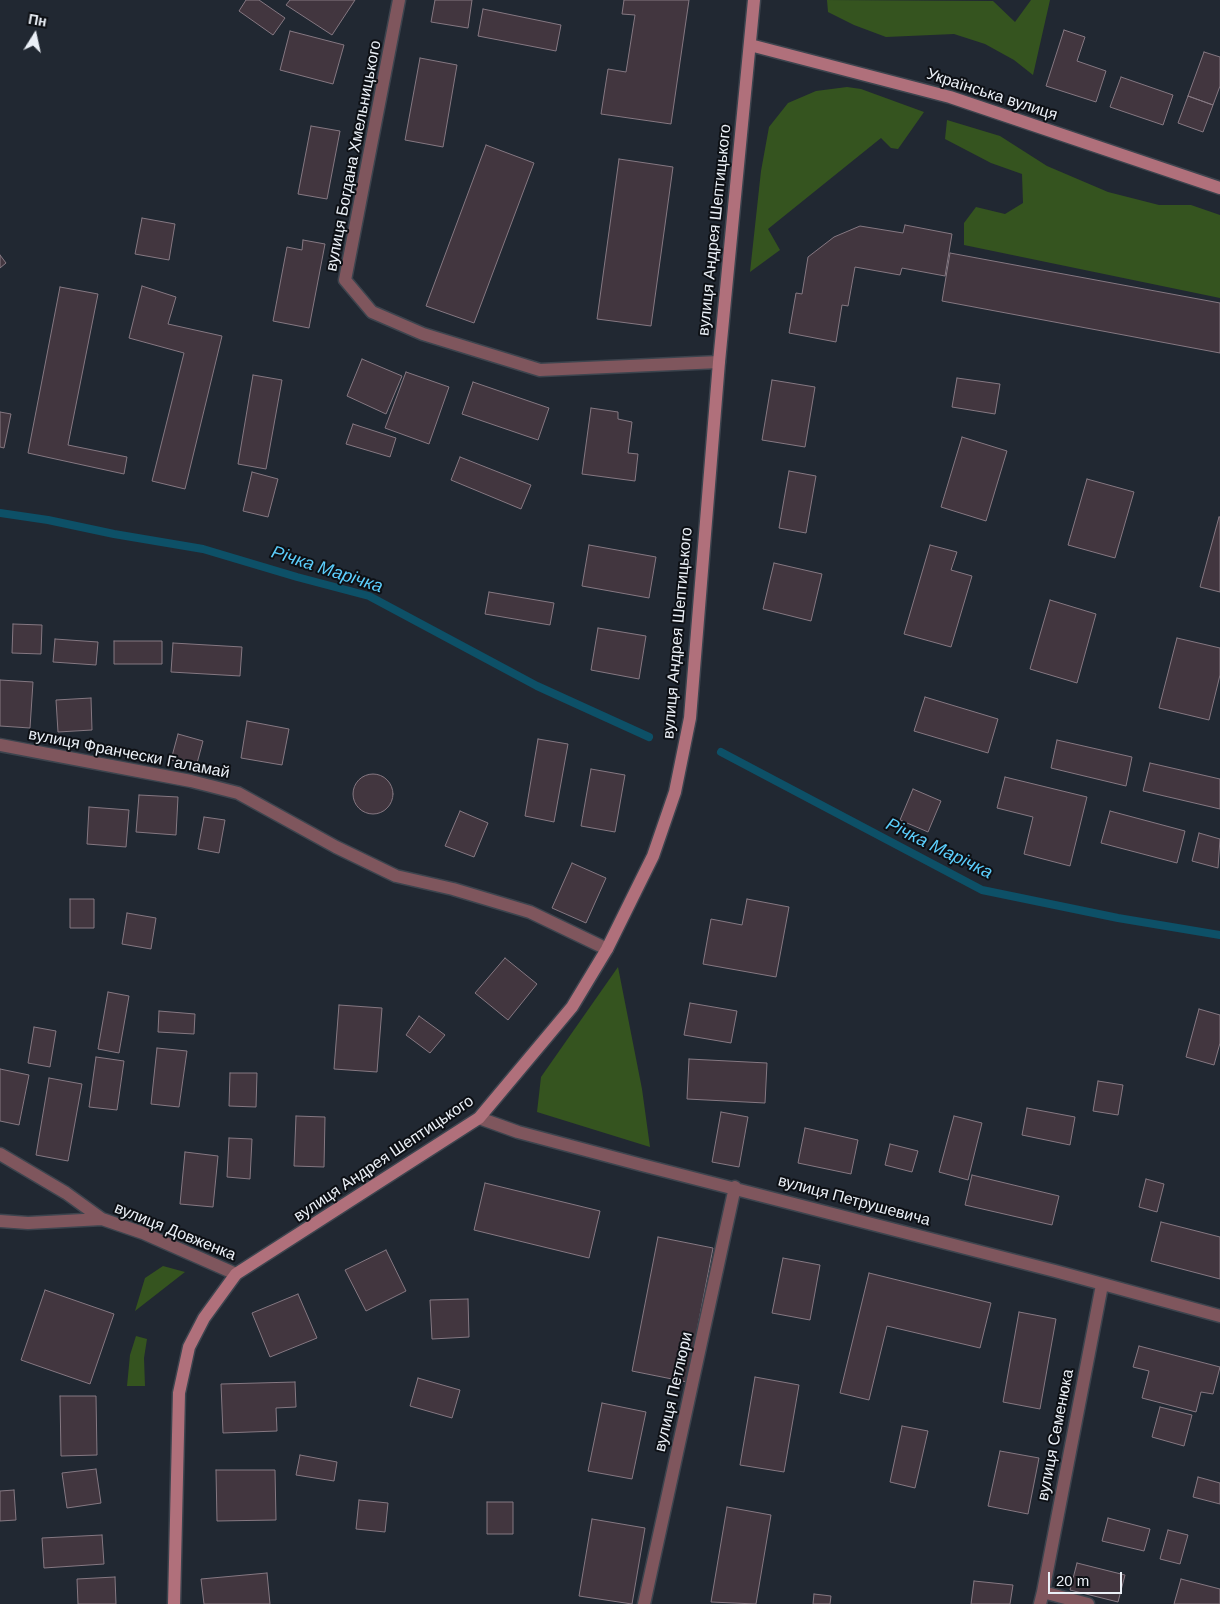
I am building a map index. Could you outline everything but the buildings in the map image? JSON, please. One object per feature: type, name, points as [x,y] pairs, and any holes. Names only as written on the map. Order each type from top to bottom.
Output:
[{"type":"street","name":"вулиця Богдана Хмельницького","points":[[399,0],[345,280],[372,312],[423,334],[540,370],[719,362]]},
{"type":"street","name":"вулиця Андрея Шептицького","points":[[174,1604],[179,1392],[189,1347],[204,1318],[236,1274],[479,1118],[572,1007],[607,949],[653,856],[675,792],[690,718],[719,362],[754,0]]},
{"type":"street","name":"Українська вулиця","points":[[750,45],[950,96],[1220,188]]},
{"type":"street","name":"вулиця Франчески Галамай","points":[[0,745],[182,779],[238,793],[396,876],[452,889],[530,912],[607,949]]},
{"type":"street","name":"вулиця Петрушевича","points":[[479,1118],[518,1132],[735,1187],[1220,1316]]},
{"type":"street","name":"вулиця Довженка","points":[[0,1154],[66,1194],[102,1220],[142,1233],[236,1274]]},
{"type":"street","name":"вулиця Петлюри","points":[[644,1604],[735,1187]]},
{"type":"street","name":"вулиця Довженка","points":[[0,1221],[28,1223],[102,1220]]},
{"type":"street","name":"вулиця Семенюка","points":[[1042,1598],[1102,1285]]},
{"type":"street","points":[[1042,1598],[1088,1604]]},
{"type":"green space","points":[[827,0],[993,1],[1015,22],[1031,0],[1050,0],[1033,75],[1014,60],[985,44],[954,34],[886,37],[854,25],[828,12]]},
{"type":"green space","points":[[847,87],[861,89],[924,112],[898,149],[891,148],[881,138],[768,229],[780,250],[750,272],[761,171],[769,127],[788,103],[816,91]]},
{"type":"green space","points":[[947,120],[1000,136],[1047,166],[1108,192],[1159,205],[1191,205],[1220,215],[1220,298],[964,245],[964,223],[976,207],[1005,214],[1023,203],[1022,174],[991,163],[945,139]]},
{"type":"green space","points":[[618,967],[642,1089],[650,1147],[537,1112],[541,1077]]},
{"type":"green space","points":[[163,1266],[185,1272],[135,1311],[145,1278]]},
{"type":"green space","points":[[136,1336],[147,1339],[144,1358],[145,1386],[127,1386],[130,1355]]},
{"type":"waterway","name":"Річка Марічка","points":[[0,513],[203,549],[369,596],[537,686],[649,737]]},
{"type":"waterway","name":"Річка Марічка","points":[[721,752],[982,890],[1118,918],[1220,935]]}]
